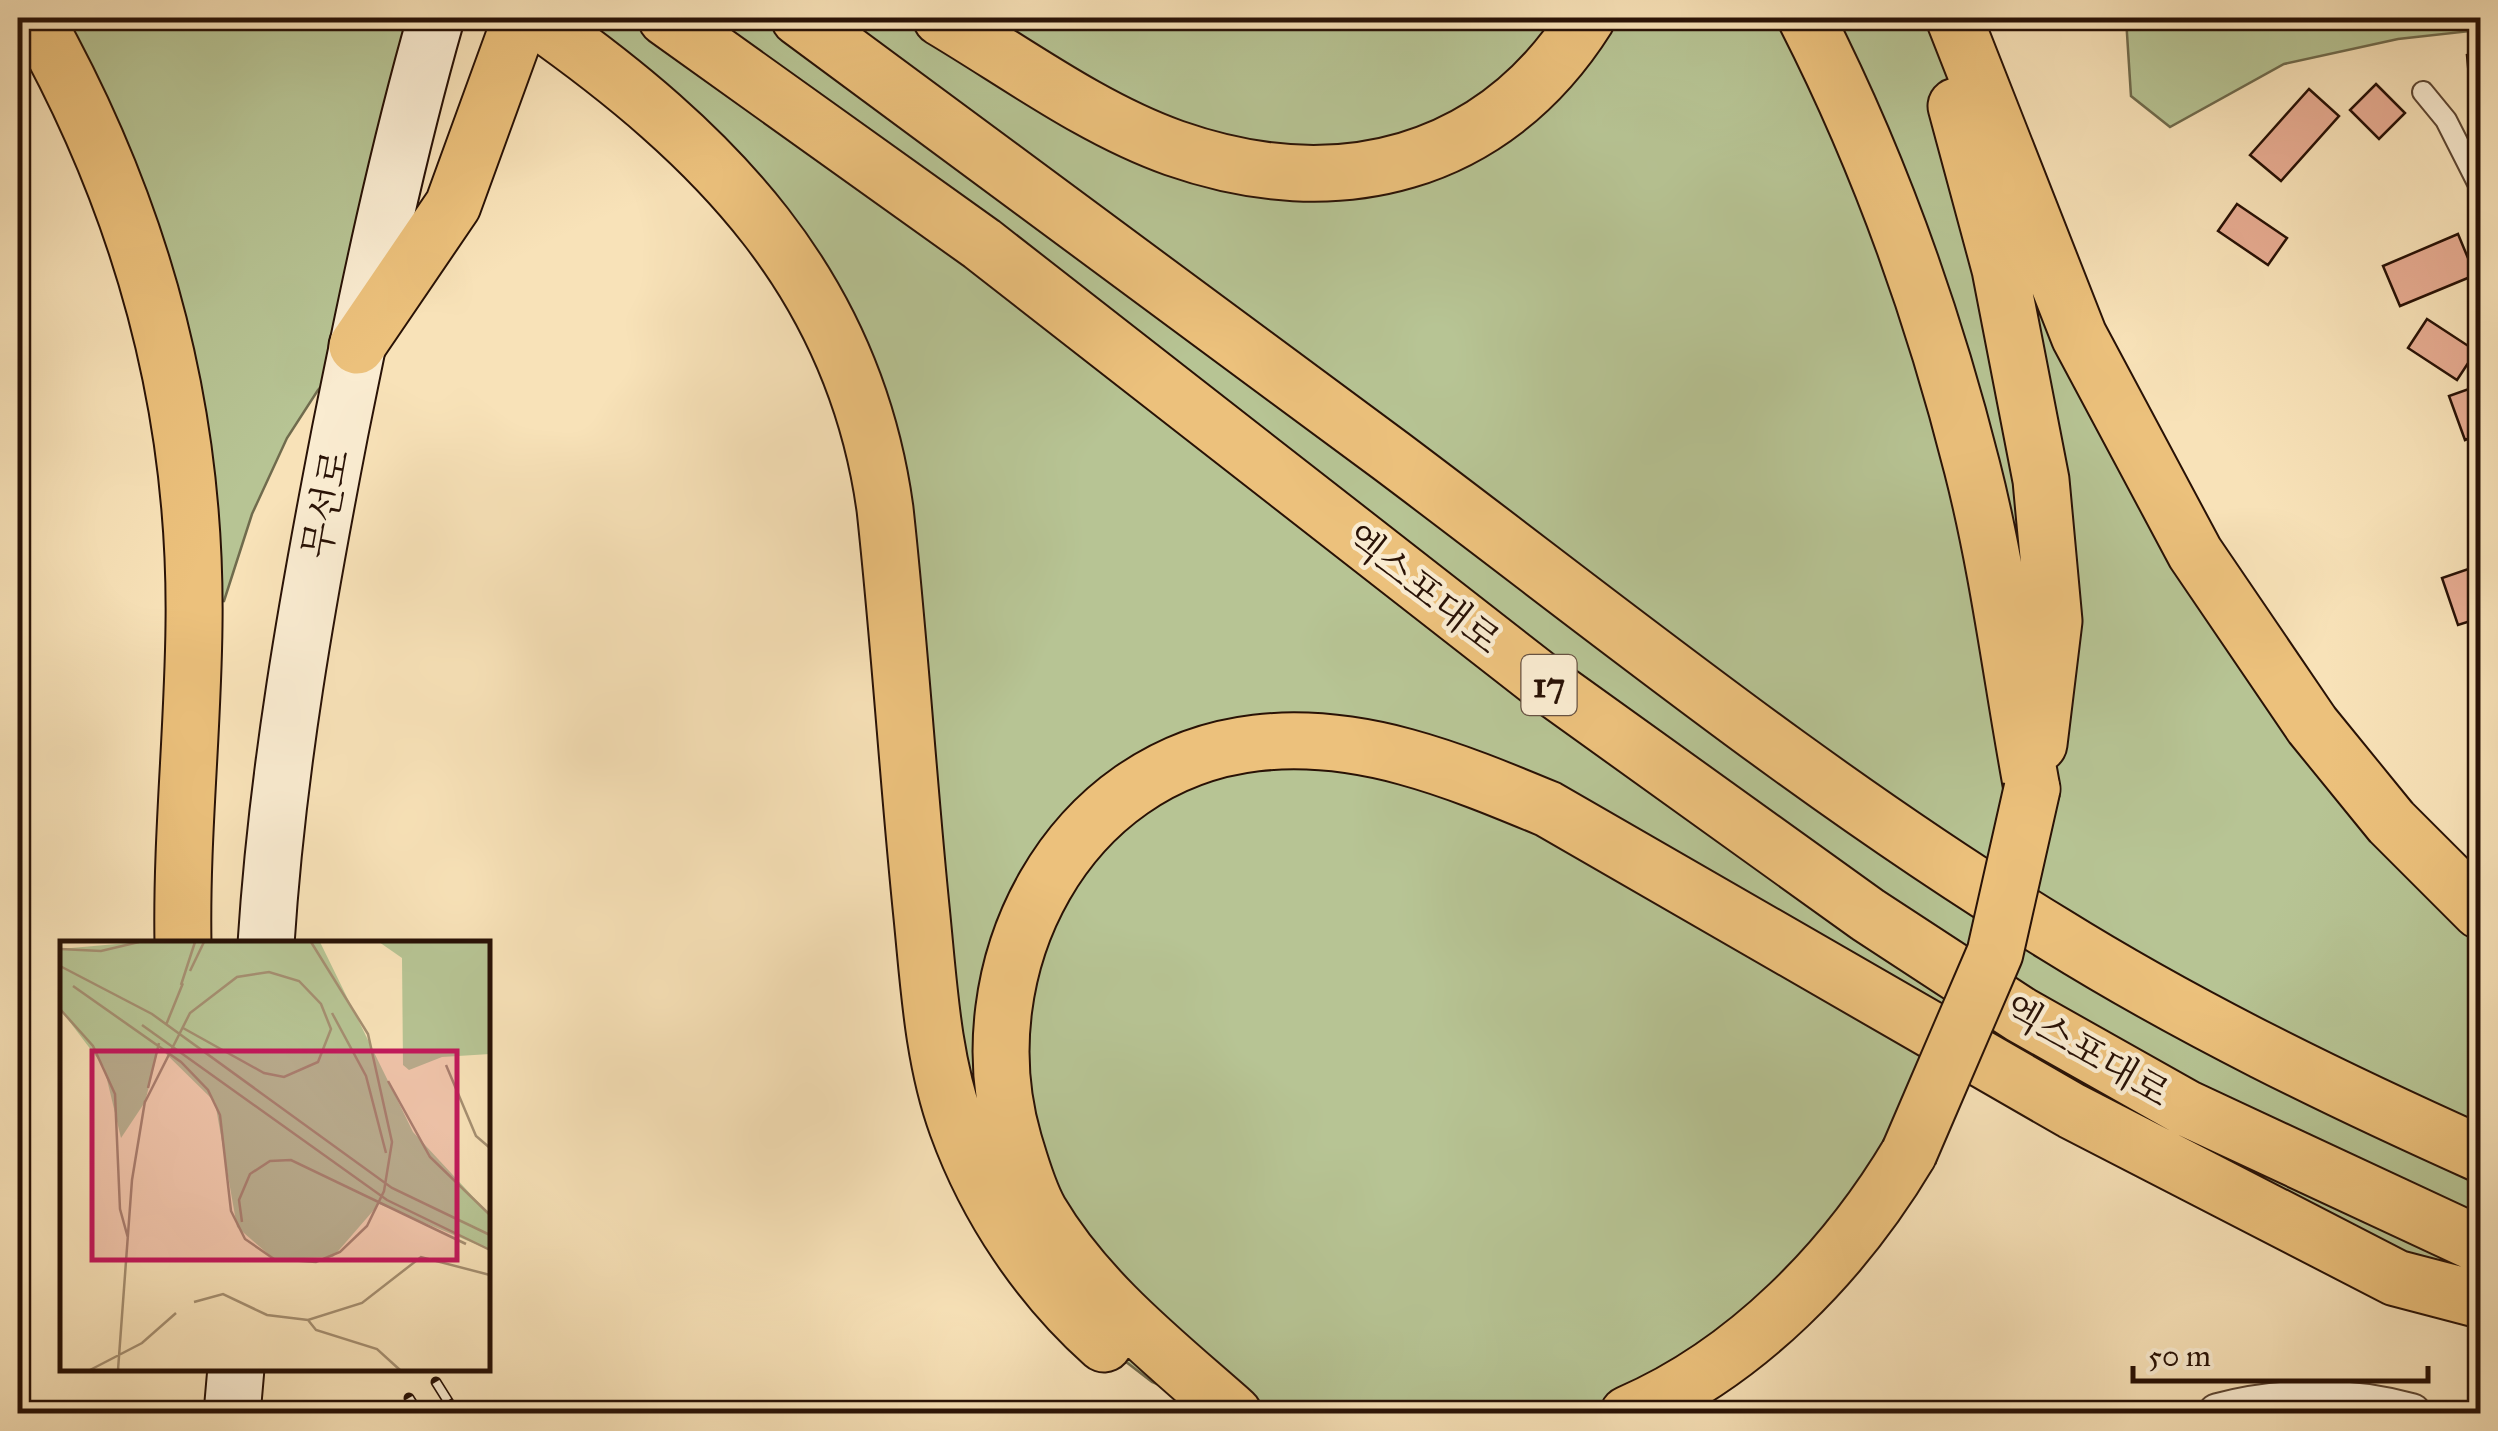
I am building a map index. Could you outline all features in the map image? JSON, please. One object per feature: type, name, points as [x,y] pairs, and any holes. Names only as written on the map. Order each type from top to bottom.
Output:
[{"type":"highway","points":[[35,18],[81,104],[133,228],[172,364],[182,428],[194,623],[183,941]]},
{"type":"highway","points":[[358,346],[453,205],[488,99],[521,18]]},
{"type":"highway","points":[[535,18],[609,70],[694,147],[780,244],[833,330],[857,384],[880,470],[932,1008],[955,1122],[990,1200],[1047,1286],[1070,1311],[1152,1382],[1224,1414]]},
{"type":"highway","name":"엑스포대로","points":[[666,18],[982,244],[1538,678],[1868,915],[2021,1015],[2186,1108],[2480,1245]]},
{"type":"highway","name":"17","points":[[799,18],[1395,459],[1599,618],[1902,834],[2054,934],[2214,1025],[2480,1154]]},
{"type":"highway","points":[[941,18],[1104,114],[1172,148],[1240,166],[1310,172],[1384,170],[1423,158],[1465,138],[1503,114],[1545,76],[1587,18]]},
{"type":"highway","points":[[1806,18],[1844,98],[1918,284],[1972,467],[2032,789]]},
{"type":"highway","points":[[1628,1414],[1699,1376],[1744,1344],[1849,1241],[1909,1154],[1995,954],[2032,789],[2054,621],[2041,480],[2000,269],[1929,18]]},
{"type":"highway","points":[[1954,18],[2080,336],[2195,553],[2312,725],[2391,822],[2480,912]]},
{"type":"highway","points":[[1234,1414],[1118,1310],[1040,1212],[1008,1121],[1000,1046],[1011,959],[1026,917],[1048,875],[1076,838],[1144,782],[1180,764],[1253,743],[1320,742],[1402,754],[1458,771],[1548,809],[2072,1111],[2396,1278],[2480,1300]]},
{"type":"street","name":"무선로","points":[[266,941],[277,808],[306,604],[358,346],[436,18]]},
{"type":"street","points":[[232,1414],[236,1371]]},
{"type":"street","points":[[2218,1414],[2252,1405],[2332,1400],[2412,1414]]},
{"type":"lane","points":[[2424,92],[2446,120],[2480,186]]},
{"type":"green space","points":[[35,18],[438,18],[357,346],[318,390],[287,438],[252,514],[224,601],[210,602],[189,494]]},
{"type":"green space","points":[[530,18],[1954,18],[2134,444],[2480,911],[2480,1300],[1958,1045],[1883,1197],[1628,1413],[1224,1413],[1152,1382],[1112,1351],[990,1200],[825,315]]},
{"type":"green space","points":[[2126,18],[2480,18],[2480,30],[2398,39],[2284,64],[2170,127],[2131,96]]},
{"type":"building","points":[[2480,53],[2480,87],[2470,88],[2467,55]]},
{"type":"building","points":[[2376,84],[2405,113],[2379,139],[2350,110]]},
{"type":"building","points":[[2309,89],[2339,116],[2281,181],[2250,155]]},
{"type":"building","points":[[2237,204],[2287,238],[2268,265],[2218,231]]},
{"type":"building","points":[[2458,234],[2475,275],[2400,306],[2383,266]]},
{"type":"building","points":[[2427,319],[2476,351],[2457,380],[2408,348]]},
{"type":"building","points":[[2480,385],[2480,434],[2465,440],[2449,396]]},
{"type":"building","points":[[2480,565],[2480,618],[2458,625],[2442,578]]},
{"type":"railway","points":[[436,1382],[456,1414]]},
{"type":"railway","points":[[409,1398],[419,1414]]}]
